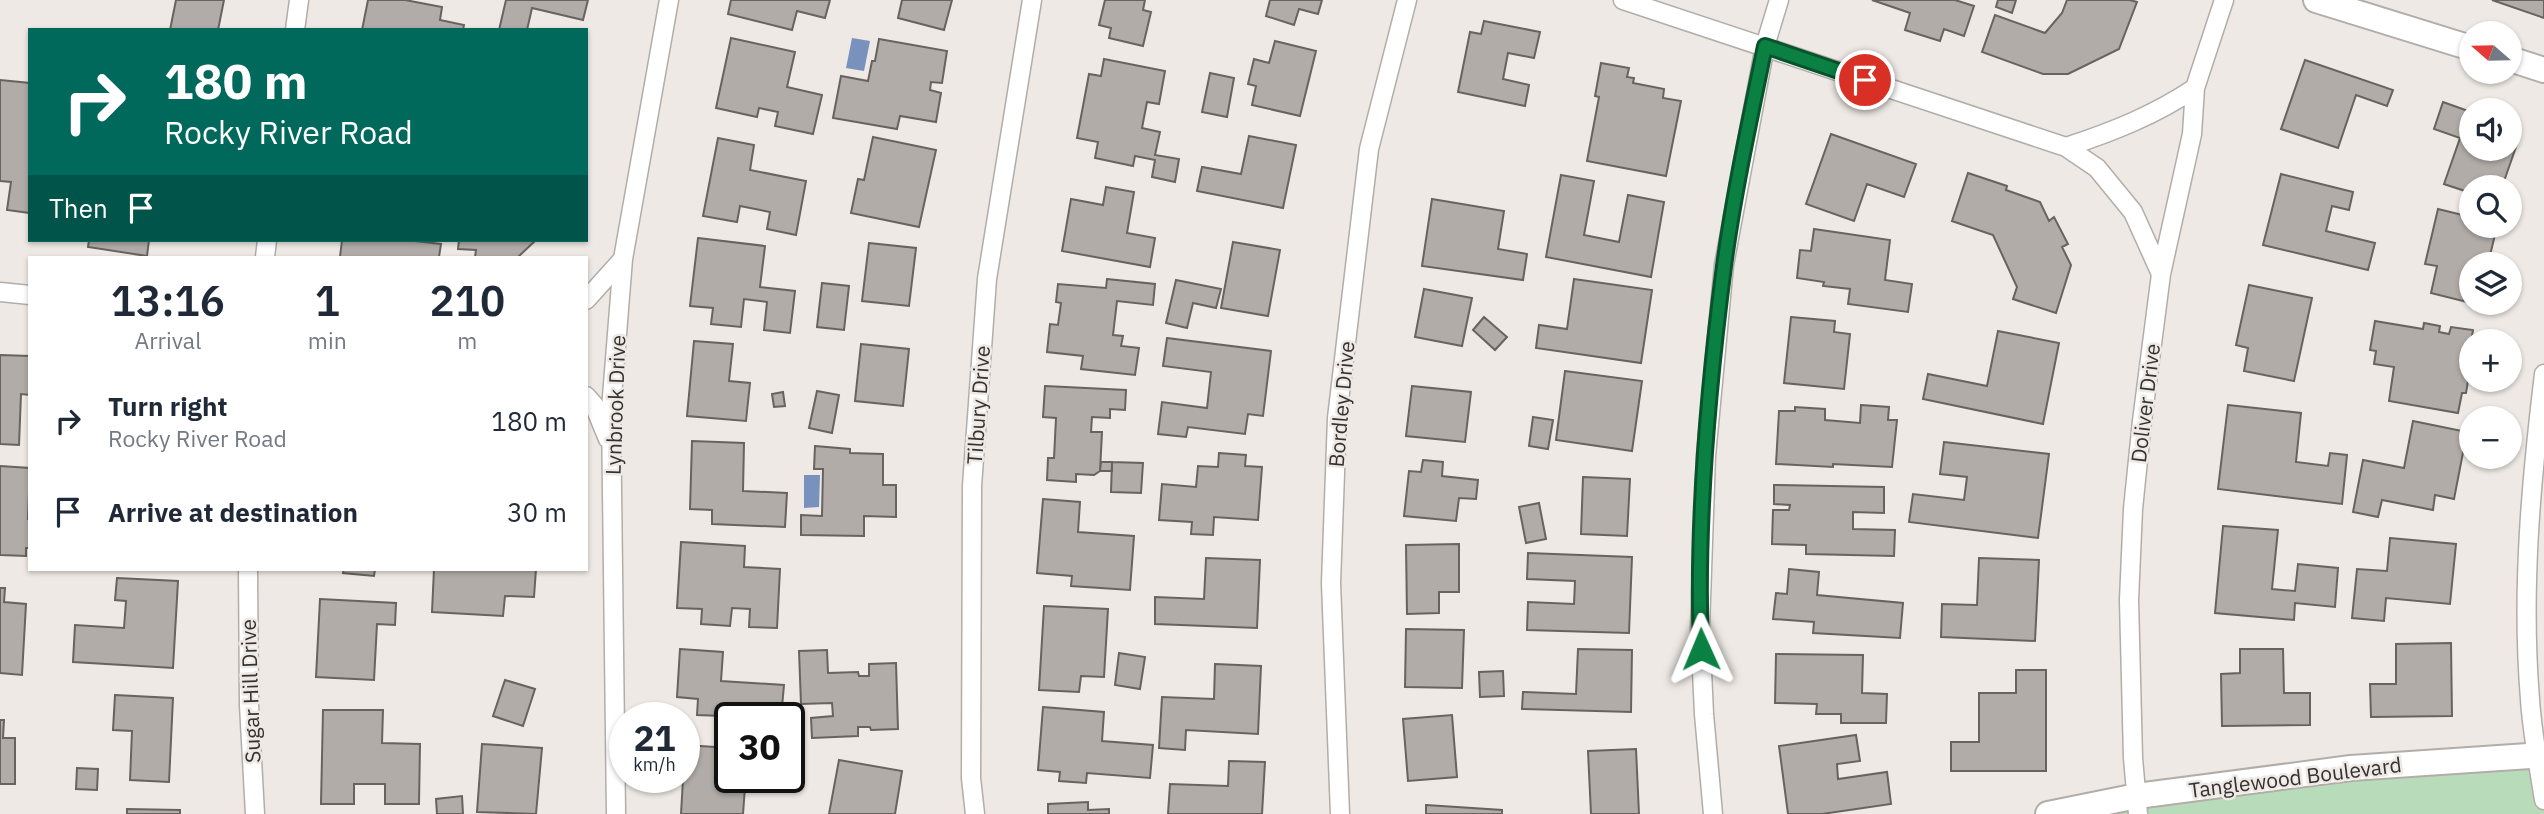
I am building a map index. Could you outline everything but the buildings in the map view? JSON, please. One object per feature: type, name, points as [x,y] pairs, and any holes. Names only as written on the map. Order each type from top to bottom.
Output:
[{"type":"street","points":[[295,28],[299,0]]},
{"type":"street","name":"Lynbrook Drive","points":[[616,814],[611,410],[623,259],[668,0]]},
{"type":"street","name":"Tilbury Drive","points":[[975,814],[971,778],[972,486],[987,279],[1032,0]]},
{"type":"street","name":"Bordley Drive","points":[[1340,814],[1331,583],[1338,418],[1368,149],[1407,0]]},
{"type":"street","points":[[1623,0],[2066,147],[2097,168],[2133,212],[2161,274]]},
{"type":"street","points":[[1713,814],[1700,628],[1706,456],[1724,265],[1765,46],[1779,0]]},
{"type":"street","name":"Doliver Drive","points":[[2137,805],[2129,600],[2135,496],[2161,274],[2192,134],[2195,88],[2224,0]]},
{"type":"street","points":[[2316,0],[2459,43]]},
{"type":"street","points":[[2522,63],[2544,70]]},
{"type":"street","points":[[2066,147],[2109,133],[2154,113],[2195,88]]},
{"type":"street","points":[[588,298],[623,259]]},
{"type":"street","points":[[0,292],[28,295]]},
{"type":"street","points":[[2544,374],[2528,543],[2527,648],[2530,702],[2541,755],[2544,800]]},
{"type":"street","points":[[588,398],[594,405],[611,446]]},
{"type":"street","name":"Sugar Hill Drive","points":[[248,571],[249,705],[255,814]]},
{"type":"street","name":"Tanglewood Boulevard","points":[[2048,814],[2137,805],[2351,768],[2541,755]]},
{"type":"green space","points":[[2544,762],[2544,814],[2084,814],[2257,788]]},
{"type":"water","points":[[852,38],[870,41],[864,71],[846,68]]},
{"type":"water","points":[[804,475],[820,475],[819,507],[804,508]]},
{"type":"route","points":[[1701,649],[1702,540],[1716,334],[1736,193],[1765,46],[1865,80]]}]
